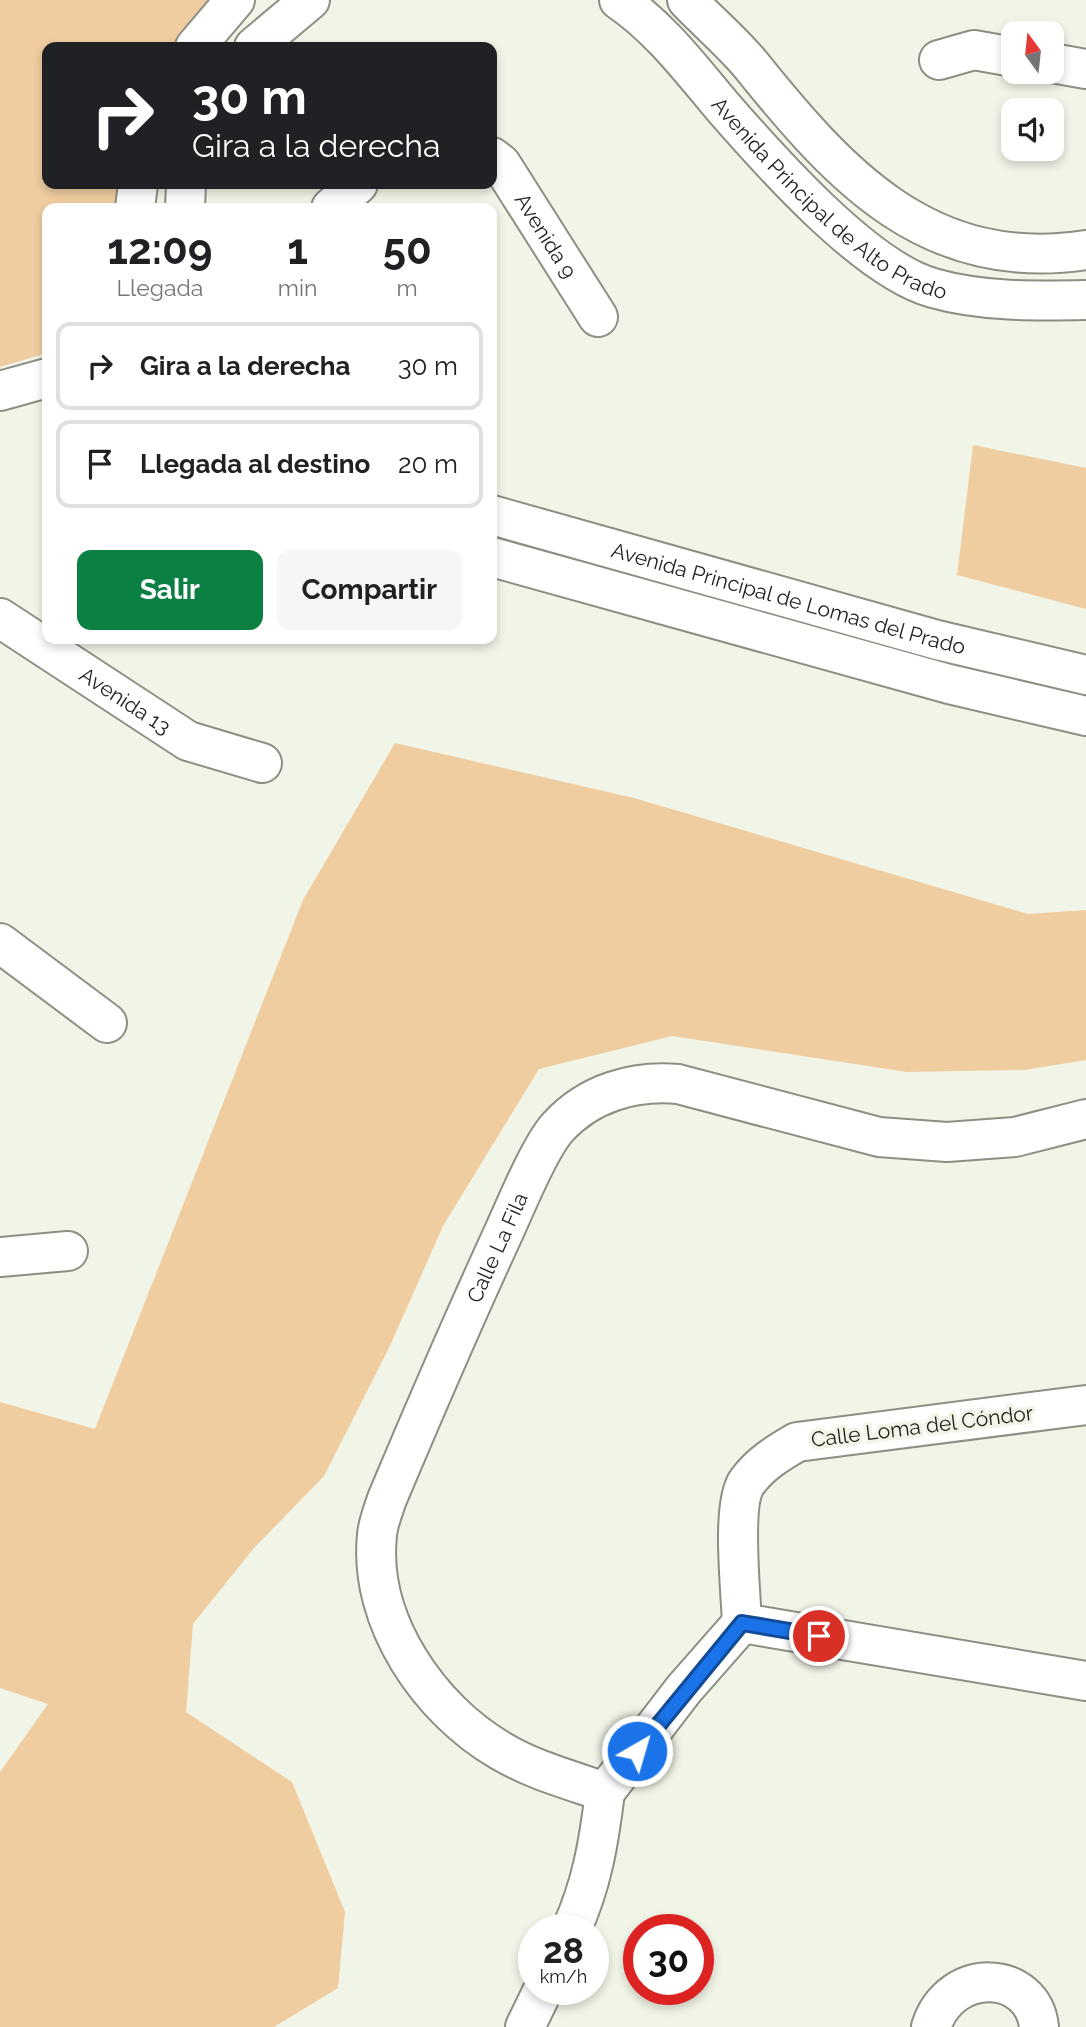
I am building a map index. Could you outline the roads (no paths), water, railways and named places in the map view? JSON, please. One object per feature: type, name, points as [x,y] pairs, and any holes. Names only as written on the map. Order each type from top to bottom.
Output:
[{"type":"street","points":[[199,42],[235,0]]},
{"type":"street","points":[[260,42],[310,0]]},
{"type":"street","name":"Avenida Principal de Alto Prado","points":[[619,0],[650,22],[754,142],[813,204],[902,275],[932,288],[992,299],[1086,300]]},
{"type":"street","name":"Avenida Principal de Alto Prado","points":[[687,0],[750,64],[800,127],[904,218],[958,242],[989,249],[1018,254],[1086,250]]},
{"type":"street","points":[[939,60],[974,50],[1001,55]]},
{"type":"street","points":[[1064,65],[1086,69]]},
{"type":"street","name":"Avenida 9","points":[[497,161],[598,317]]},
{"type":"street","points":[[337,203],[352,189]]},
{"type":"street","points":[[0,391],[42,379]]},
{"type":"street","name":"Avenida Principal de Lomas del Prado","points":[[497,516],[937,640],[1086,675]]},
{"type":"street","name":"Avenida Principal de Lomas del Prado","points":[[497,558],[936,680],[1086,716]]},
{"type":"street","name":"Avenida 13","points":[[0,618],[188,741],[262,763]]},
{"type":"street","points":[[0,943],[107,1023]]},
{"type":"street","name":"Calle La Fila","points":[[605,1792],[524,1763],[499,1751],[460,1720],[430,1688],[391,1631],[377,1565],[377,1534],[387,1499],[521,1193],[556,1128],[577,1109],[600,1096],[652,1082],[678,1084],[879,1138],[947,1142],[1015,1137],[1086,1119]]},
{"type":"street","points":[[0,1257],[68,1251]]},
{"type":"street","name":"Calle Loma del Cóndor","points":[[742,1623],[738,1521],[744,1485],[768,1459],[797,1442],[830,1436],[1086,1405]]},
{"type":"street","points":[[579,1914],[597,1858],[605,1792],[684,1689],[742,1623],[1086,1681]]},
{"type":"street","points":[[931,2027],[938,2009],[949,1994],[965,1985],[983,1981],[1001,1984],[1018,1992],[1031,2005],[1039,2027]]},
{"type":"street","points":[[525,2027],[536,2005]]}]
